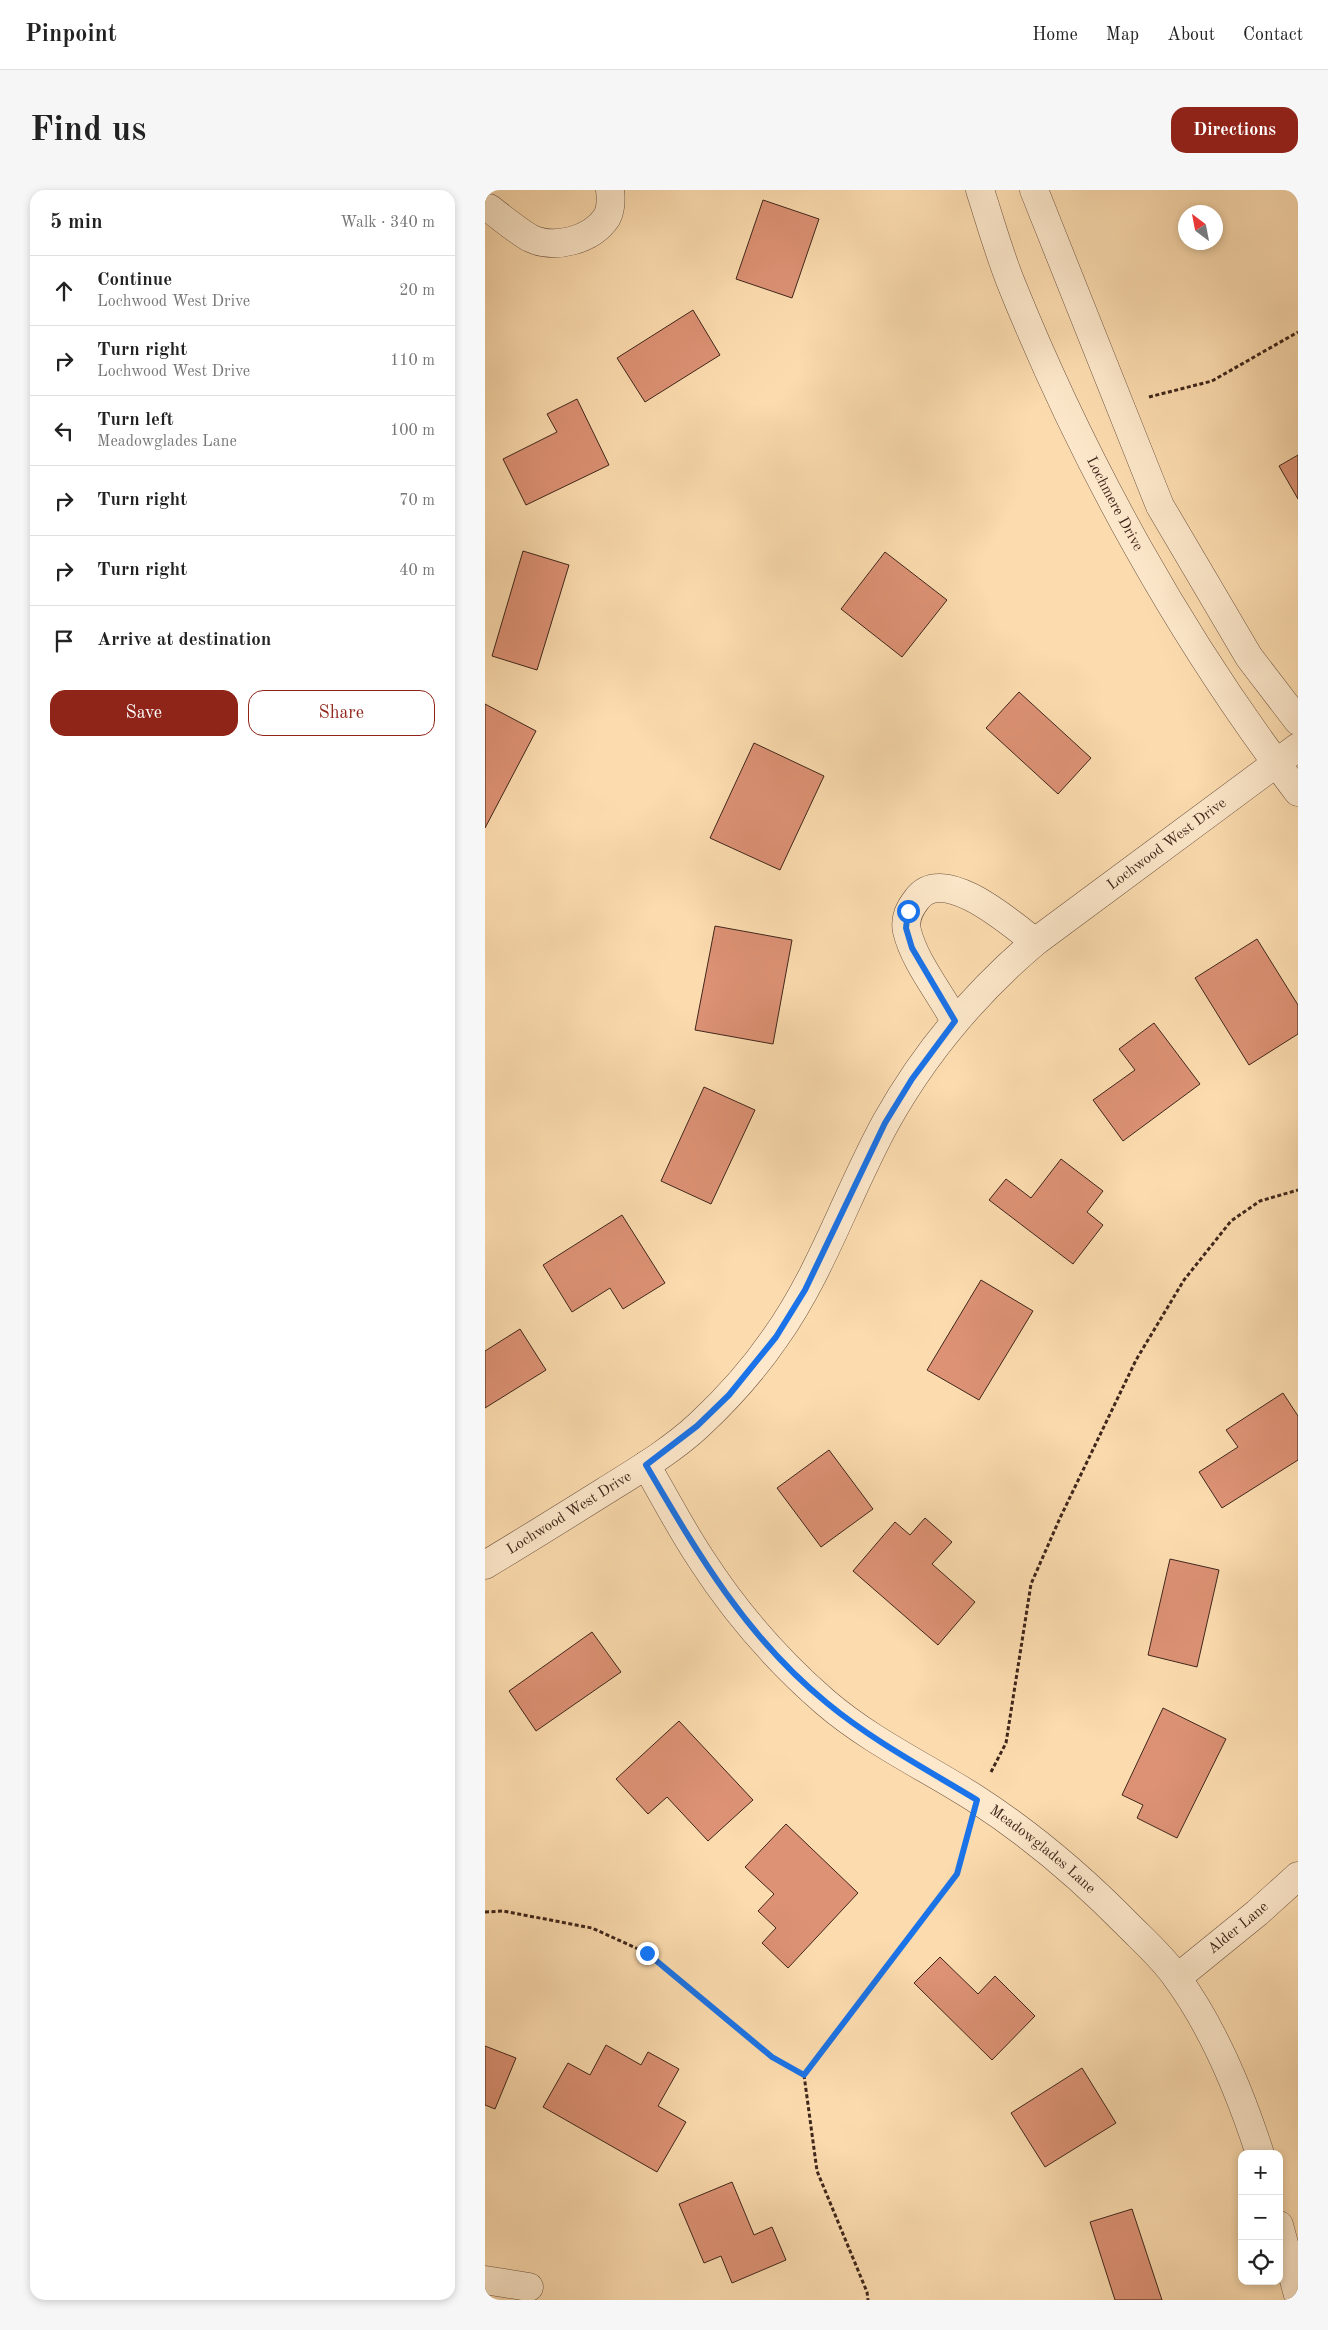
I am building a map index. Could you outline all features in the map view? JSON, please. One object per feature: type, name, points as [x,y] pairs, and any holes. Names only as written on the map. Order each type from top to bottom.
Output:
[{"type":"street","points":[[490,205],[531,238],[554,243],[575,240],[594,231],[607,216],[611,201],[610,190]]},
{"type":"street","name":"Lochmere Drive","points":[[980,190],[1011,282],[1073,426],[1166,595],[1221,685],[1298,792]]},
{"type":"street","points":[[1033,190],[1160,506],[1249,657],[1298,721]]},
{"type":"street","name":"Lochwood West Drive","points":[[485,1565],[646,1465],[704,1420],[753,1368],[776,1337],[805,1290],[885,1123],[912,1079],[955,1021],[1009,964],[1035,942],[1298,747]]},
{"type":"street","points":[[955,1021],[912,948],[906,928],[908,911],[920,894],[935,888],[949,889],[977,899],[1035,942]]},
{"type":"street","name":"Meadowglades Lane","points":[[646,1465],[700,1558],[726,1595],[755,1631],[792,1671],[826,1703],[870,1735],[977,1800],[1031,1838],[1084,1880],[1153,1950],[1177,1978],[1211,2035],[1246,2110],[1259,2150]]},
{"type":"street","name":"Alder Lane","points":[[1177,1978],[1257,1914],[1298,1876]]},
{"type":"street","points":[[1283,2240],[1298,2295]]},
{"type":"street","points":[[485,2280],[529,2287]]},
{"type":"path","points":[[1148,398],[1212,381],[1298,332]]},
{"type":"path","points":[[868,2300],[867,2292],[817,2171],[804,2075],[957,1874],[977,1800],[1007,1743],[1031,1584],[1060,1518],[1136,1360],[1184,1280],[1231,1221],[1260,1201],[1298,1190]]},
{"type":"path","points":[[485,1912],[503,1911],[592,1928],[647,1953],[772,2057],[804,2075]]},
{"type":"building","points":[[763,200],[819,219],[792,298],[736,279]]},
{"type":"building","points":[[693,310],[720,355],[645,402],[617,358]]},
{"type":"building","points":[[577,399],[609,465],[526,505],[503,459],[557,432],[547,414]]},
{"type":"building","points":[[1298,455],[1298,499],[1279,466]]},
{"type":"building","points":[[523,551],[569,565],[537,670],[492,656]]},
{"type":"building","points":[[885,552],[947,600],[902,657],[841,609]]},
{"type":"building","points":[[1019,692],[1091,758],[1058,794],[986,728]]},
{"type":"building","points":[[485,704],[536,731],[485,828]]},
{"type":"building","points":[[754,743],[824,776],[780,870],[710,838]]},
{"type":"building","points":[[715,926],[792,940],[773,1044],[695,1030]]},
{"type":"building","points":[[1257,939],[1298,1005],[1298,1034],[1249,1065],[1195,978]]},
{"type":"building","points":[[1154,1023],[1200,1084],[1123,1141],[1093,1100],[1135,1070],[1119,1049]]},
{"type":"building","points":[[704,1087],[755,1110],[711,1204],[661,1181]]},
{"type":"building","points":[[1061,1159],[1103,1191],[1087,1212],[1103,1225],[1073,1264],[989,1200],[1006,1179],[1031,1198]]},
{"type":"building","points":[[622,1215],[665,1283],[623,1309],[610,1288],[572,1312],[543,1265]]},
{"type":"building","points":[[981,1280],[1033,1311],[979,1400],[927,1370]]},
{"type":"building","points":[[520,1329],[546,1370],[485,1408],[485,1351]]},
{"type":"building","points":[[1283,1393],[1298,1416],[1298,1460],[1222,1508],[1199,1472],[1238,1447],[1226,1430]]},
{"type":"building","points":[[829,1450],[873,1509],[821,1547],[777,1488]]},
{"type":"building","points":[[925,1518],[952,1542],[932,1564],[975,1602],[938,1645],[853,1571],[895,1522],[910,1535]]},
{"type":"building","points":[[1170,1559],[1219,1570],[1197,1667],[1148,1655]]},
{"type":"building","points":[[592,1632],[621,1672],[536,1731],[509,1691]]},
{"type":"building","points":[[1163,1708],[1226,1739],[1177,1838],[1137,1818],[1143,1805],[1122,1795]]},
{"type":"building","points":[[679,1721],[753,1800],[708,1841],[667,1797],[648,1814],[616,1779]]},
{"type":"building","points":[[786,1824],[858,1893],[788,1968],[762,1943],[776,1928],[758,1911],[774,1894],[745,1867]]},
{"type":"building","points":[[940,1957],[978,1994],[995,1976],[1035,2016],[992,2060],[914,1983]]},
{"type":"building","points":[[606,2045],[641,2065],[648,2052],[679,2069],[658,2106],[686,2122],[657,2172],[543,2107],[568,2063],[590,2075]]},
{"type":"building","points":[[485,2046],[516,2058],[495,2109],[485,2105]]},
{"type":"building","points":[[1082,2068],[1116,2123],[1045,2167],[1011,2113]]},
{"type":"building","points":[[732,2182],[754,2235],[772,2227],[786,2260],[732,2283],[721,2256],[704,2263],[679,2204]]},
{"type":"building","points":[[1132,2209],[1162,2300],[1115,2300],[1090,2222]]},
{"type":"route","points":[[647,1953],[772,2057],[804,2075],[957,1874],[977,1800],[870,1735],[826,1703],[792,1671],[755,1631],[726,1595],[700,1558],[646,1465],[697,1426],[729,1395],[753,1368],[776,1337],[805,1290],[885,1123],[912,1079],[955,1021],[912,948],[906,928],[908,911]]}]
